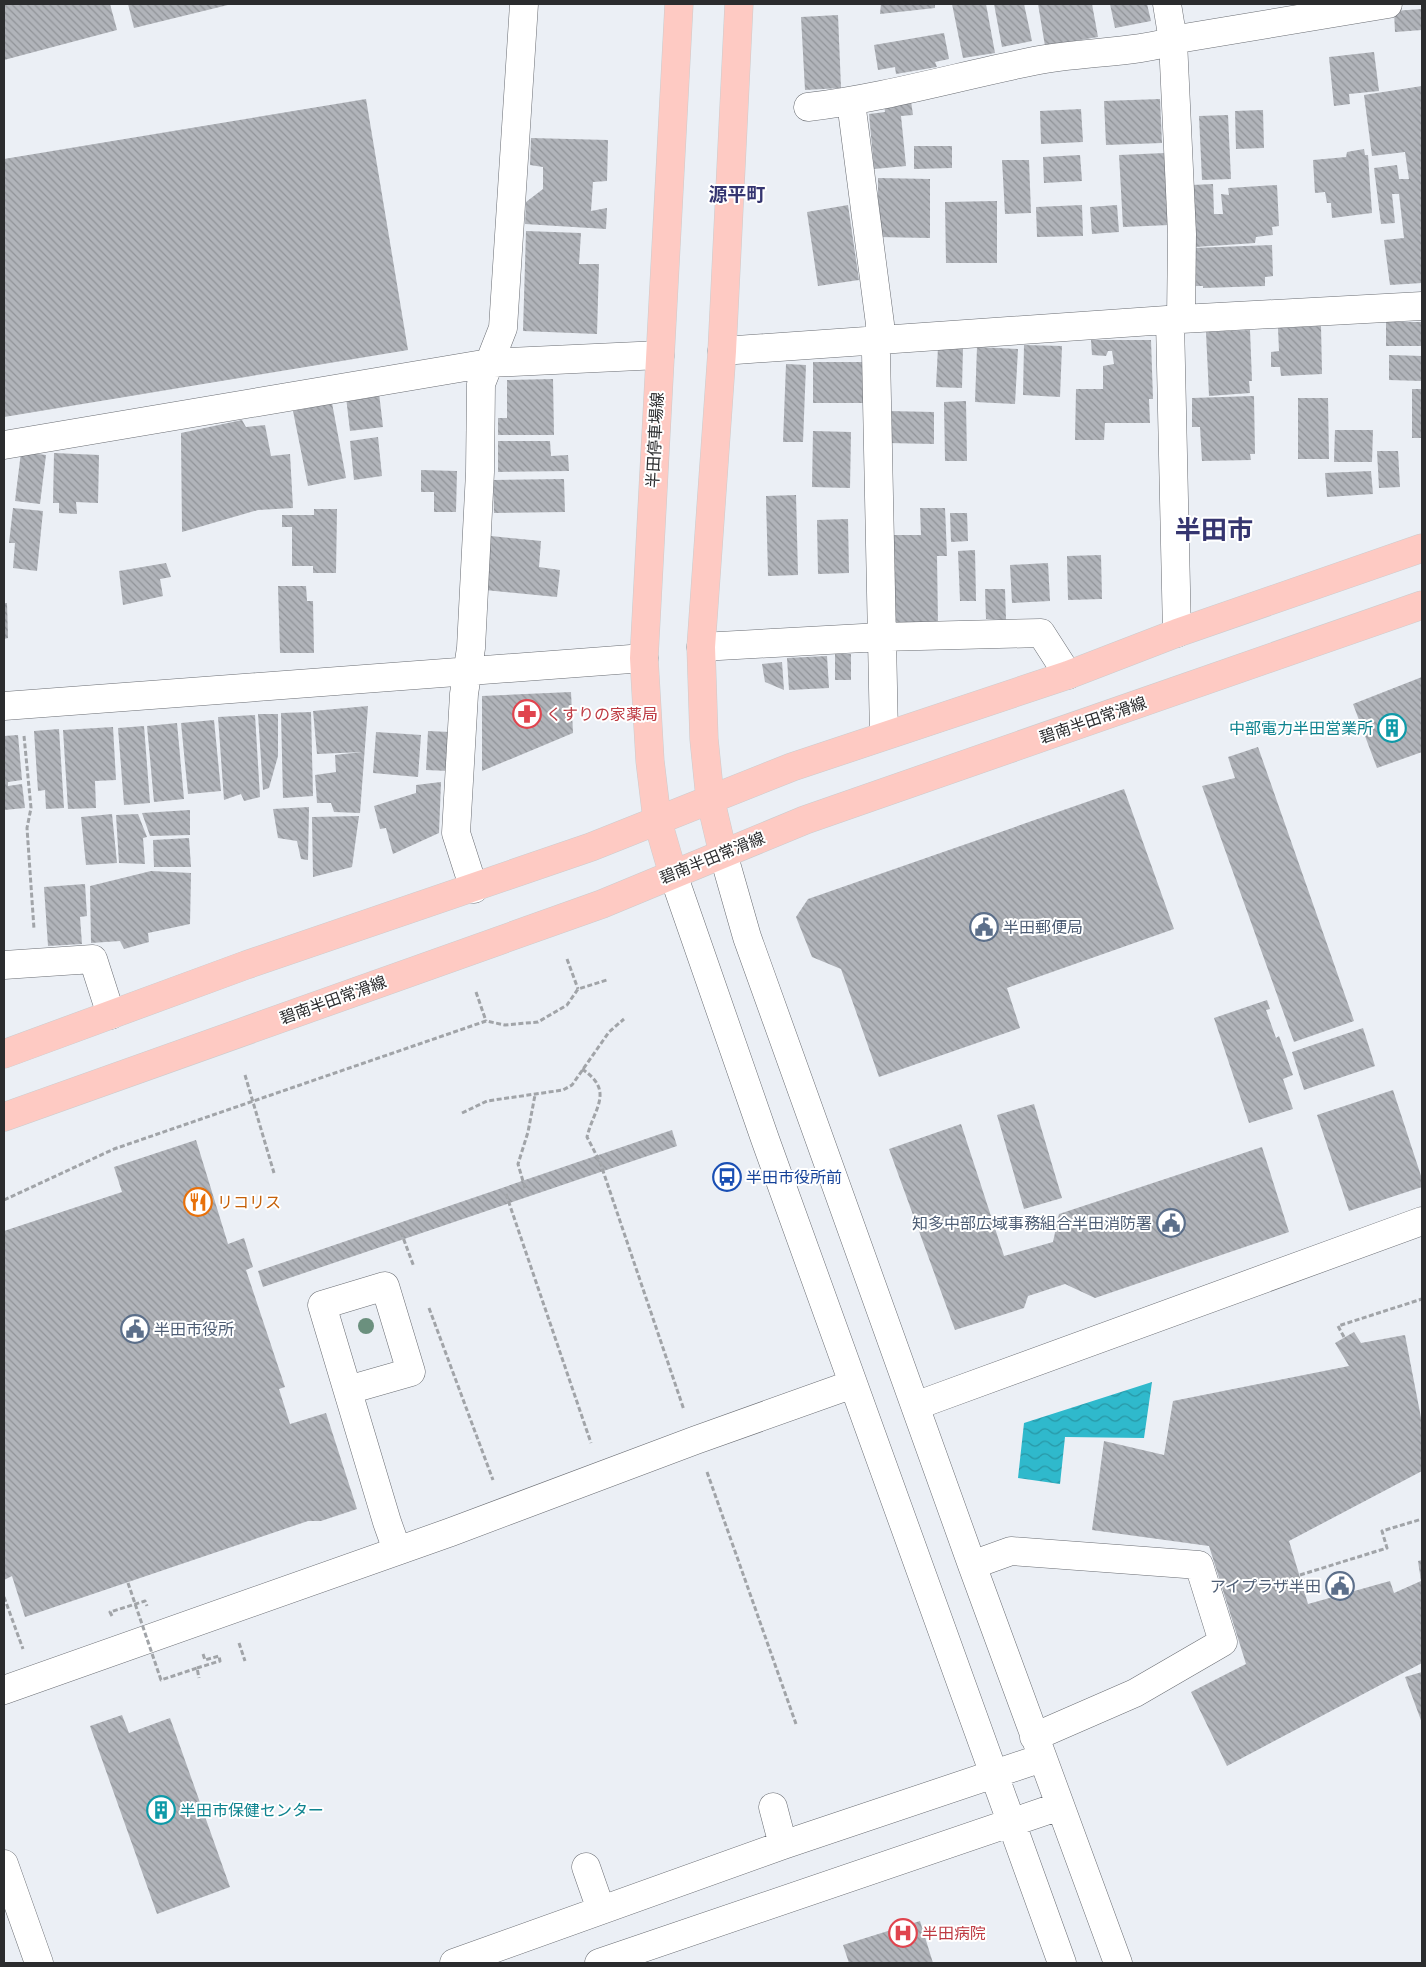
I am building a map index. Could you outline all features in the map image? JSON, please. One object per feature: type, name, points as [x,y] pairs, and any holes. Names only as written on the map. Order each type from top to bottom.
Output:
[{"type":"main road","name":"半田停車場線","points":[[673,874],[657,819],[650,761],[644,658],[679,4]]},
{"type":"main road","points":[[723,852],[710,798],[704,740],[701,647],[722,351],[739,4]]},
{"type":"main road","points":[[4,1054],[246,965],[591,848],[710,798],[884,735],[1068,675],[1177,633],[1422,548]]},
{"type":"main road","name":"碧南半田常滑線","points":[[4,1117],[602,904],[723,852],[805,820],[1422,605]]},
{"type":"street","points":[[474,889],[456,833],[467,672],[472,648],[482,384],[503,328],[524,4]]},
{"type":"street","points":[[1167,4],[1173,42],[1182,234],[1175,320],[1177,633]]},
{"type":"street","points":[[808,107],[851,102],[1036,60],[1173,42],[1184,38],[1388,4]]},
{"type":"street","points":[[851,102],[880,324],[876,353],[884,735]]},
{"type":"street","points":[[722,351],[878,339],[1422,306]]},
{"type":"street","points":[[4,445],[489,363],[660,355]]},
{"type":"street","points":[[701,647],[881,637],[1041,634],[1068,675]]},
{"type":"street","points":[[13,706],[644,658]]},
{"type":"street","points":[[723,852],[750,946],[1038,1748],[1118,1963]]},
{"type":"street","points":[[673,874],[764,1139],[1062,1963]]},
{"type":"street","points":[[4,965],[93,959],[111,1015]]},
{"type":"street","points":[[915,1406],[1422,1221]]},
{"type":"street","points":[[4,1690],[854,1384]]},
{"type":"street","points":[[348,1390],[397,1550]]},
{"type":"street","points":[[454,1963],[783,1845],[995,1774],[1223,1642],[1199,1565],[1011,1552],[972,1565]]},
{"type":"street","points":[[599,1963],[1060,1806]]},
{"type":"street","points":[[773,1807],[783,1845]]},
{"type":"street","points":[[4,1864],[39,1963]]},
{"type":"street","points":[[586,1867],[601,1910]]},
{"type":"path","points":[[13,706],[30,808],[27,828],[36,962]]},
{"type":"path","points":[[567,959],[578,989]]},
{"type":"path","points":[[4,1200],[114,1149],[486,1021],[505,1025],[538,1022],[567,1004],[578,989],[607,980]]},
{"type":"path","points":[[476,992],[486,1021]]},
{"type":"path","points":[[462,1113],[487,1102],[510,1096],[535,1095],[564,1090],[572,1085],[610,1032],[624,1019]]},
{"type":"path","points":[[582,1069],[594,1077],[600,1086],[598,1113],[590,1126],[587,1137],[600,1162]]},
{"type":"path","points":[[245,1075],[274,1173]]},
{"type":"path","points":[[525,1188],[518,1164],[528,1132],[535,1095]]},
{"type":"path","points":[[506,1194],[593,1451]]},
{"type":"path","points":[[401,1232],[414,1268]]},
{"type":"path","points":[[1344,1337],[1338,1326],[1422,1298]]},
{"type":"path","points":[[428,1304],[495,1485]]},
{"type":"path","points":[[1300,1576],[1387,1548],[1382,1531],[1422,1519]]},
{"type":"path","points":[[128,1583],[161,1680],[220,1661],[219,1656],[205,1660]]},
{"type":"path","points":[[4,1597],[24,1652]]},
{"type":"path","points":[[197,1668],[199,1678]]},
{"type":"water","points":[[1152,1382],[1144,1438],[1065,1437],[1060,1484],[1018,1478],[1024,1423]]},
{"type":"building","points":[[4,4],[110,4],[117,30],[4,60]]},
{"type":"building","points":[[128,4],[232,4],[134,28]]},
{"type":"building","points":[[881,4],[935,4],[935,8],[880,14]]},
{"type":"building","points":[[952,4],[986,4],[995,53],[963,58]]},
{"type":"building","points":[[994,4],[1024,4],[1032,41],[1002,47]]},
{"type":"building","points":[[1038,4],[1092,4],[1098,37],[1045,46]]},
{"type":"building","points":[[1110,4],[1147,4],[1151,21],[1115,28]]},
{"type":"building","points":[[1422,9],[1422,30],[1395,32],[1394,11]]},
{"type":"building","points":[[838,15],[841,88],[805,90],[801,17]]},
{"type":"building","points":[[944,33],[949,59],[935,62],[937,67],[896,74],[895,67],[878,70],[874,45]]},
{"type":"building","points":[[1374,52],[1379,91],[1349,94],[1350,104],[1334,106],[1329,57]]},
{"type":"building","points":[[1422,86],[1422,283],[1390,285],[1384,240],[1404,238],[1399,194],[1392,194],[1395,223],[1381,224],[1374,168],[1397,165],[1399,179],[1409,179],[1405,152],[1372,156],[1364,95]]},
{"type":"building","points":[[366,99],[408,350],[4,417],[4,159]]},
{"type":"building","points":[[1160,99],[1162,143],[1106,145],[1104,101]]},
{"type":"building","points":[[911,101],[913,115],[901,116],[906,166],[874,169],[869,114],[885,112],[884,104]]},
{"type":"building","points":[[1081,109],[1083,142],[1041,144],[1040,111]]},
{"type":"building","points":[[1263,110],[1264,148],[1236,149],[1235,111]]},
{"type":"building","points":[[1228,115],[1231,179],[1202,180],[1199,116]]},
{"type":"building","points":[[531,138],[608,140],[607,181],[593,182],[591,211],[607,208],[606,229],[525,224],[526,202],[543,189],[543,167],[530,165]]},
{"type":"building","points":[[914,146],[952,146],[952,168],[914,169]]},
{"type":"building","points":[[1364,149],[1365,155],[1368,155],[1372,213],[1332,218],[1331,203],[1327,203],[1325,192],[1315,193],[1313,160],[1346,157],[1347,152]]},
{"type":"building","points":[[1165,153],[1169,225],[1123,227],[1119,155]]},
{"type":"building","points":[[1080,155],[1082,181],[1044,183],[1043,157]]},
{"type":"building","points":[[1002,160],[1029,160],[1031,213],[1005,214]]},
{"type":"building","points":[[878,178],[930,179],[930,238],[878,237]]},
{"type":"building","points":[[1213,184],[1214,214],[1223,214],[1221,194],[1229,195],[1228,188],[1277,185],[1279,226],[1272,227],[1273,235],[1256,237],[1255,243],[1195,247],[1192,185]]},
{"type":"building","points":[[997,201],[997,263],[946,263],[945,202]]},
{"type":"building","points":[[848,205],[859,280],[818,286],[807,212]]},
{"type":"building","points":[[1082,205],[1083,236],[1037,237],[1036,207]]},
{"type":"building","points":[[1117,205],[1119,232],[1092,234],[1090,207]]},
{"type":"building","points":[[526,231],[581,233],[579,264],[599,264],[597,334],[523,331]]},
{"type":"building","points":[[1272,245],[1273,276],[1265,277],[1265,286],[1203,288],[1203,286],[1194,286],[1193,248]]},
{"type":"building","points":[[1386,322],[1422,322],[1422,346],[1386,346]]},
{"type":"building","points":[[1321,326],[1322,374],[1281,376],[1280,367],[1271,367],[1271,352],[1279,351],[1278,328]]},
{"type":"building","points":[[1250,330],[1252,381],[1249,381],[1250,393],[1209,396],[1206,332]]},
{"type":"building","points":[[1091,340],[1151,340],[1153,399],[1149,399],[1150,423],[1105,423],[1104,440],[1075,440],[1076,389],[1103,389],[1103,366],[1114,364],[1112,351],[1108,351],[1106,356],[1092,355]]},
{"type":"building","points":[[1024,345],[1062,346],[1060,397],[1023,395]]},
{"type":"building","points":[[938,347],[963,348],[962,388],[936,387]]},
{"type":"building","points":[[977,347],[1018,349],[1015,404],[975,402]]},
{"type":"building","points":[[1389,355],[1422,356],[1422,381],[1389,380]]},
{"type":"building","points":[[813,362],[864,362],[864,403],[813,403]]},
{"type":"building","points":[[786,364],[806,365],[803,442],[783,442]]},
{"type":"building","points":[[553,379],[554,435],[498,435],[498,418],[507,418],[507,380]]},
{"type":"building","points":[[1412,389],[1422,389],[1422,438],[1412,438]]},
{"type":"building","points":[[379,393],[383,427],[350,431],[346,397]]},
{"type":"building","points":[[1254,396],[1255,454],[1250,454],[1251,460],[1202,461],[1200,427],[1192,427],[1192,398]]},
{"type":"building","points":[[1298,398],[1328,398],[1329,459],[1298,459]]},
{"type":"building","points":[[966,401],[967,461],[945,461],[944,402]]},
{"type":"building","points":[[332,403],[346,478],[308,486],[293,411]]},
{"type":"building","points":[[888,411],[934,412],[934,444],[888,443]]},
{"type":"building","points":[[242,420],[246,427],[265,425],[271,456],[290,454],[293,508],[258,510],[182,532],[181,433]]},
{"type":"building","points":[[1335,430],[1373,430],[1372,462],[1334,462]]},
{"type":"building","points":[[813,431],[851,432],[850,488],[812,487]]},
{"type":"building","points":[[378,437],[382,476],[354,480],[350,441]]},
{"type":"building","points":[[498,441],[550,441],[551,456],[568,455],[569,471],[498,472]]},
{"type":"building","points":[[1377,451],[1398,451],[1400,487],[1379,488]]},
{"type":"building","points":[[21,452],[46,455],[40,504],[15,501]]},
{"type":"building","points":[[54,453],[99,455],[98,503],[76,502],[77,514],[59,513],[59,503],[53,503]]},
{"type":"building","points":[[421,470],[457,471],[456,512],[434,512],[434,492],[421,492]]},
{"type":"building","points":[[1371,471],[1373,494],[1327,497],[1325,473]]},
{"type":"building","points":[[564,479],[565,512],[494,513],[493,480]]},
{"type":"building","points":[[796,495],[798,575],[768,576],[766,496]]},
{"type":"building","points":[[13,508],[43,511],[37,571],[13,568],[15,543],[9,543]]},
{"type":"building","points":[[920,508],[945,508],[947,556],[937,556],[938,625],[891,625],[890,535],[921,535]]},
{"type":"building","points":[[314,509],[337,509],[336,573],[313,573],[313,566],[292,566],[292,527],[282,527],[282,515],[314,515]]},
{"type":"building","points":[[950,513],[967,513],[968,541],[951,542]]},
{"type":"building","points":[[848,519],[849,573],[818,574],[817,520]]},
{"type":"building","points":[[491,536],[541,541],[539,567],[560,570],[557,597],[485,590]]},
{"type":"building","points":[[975,550],[976,601],[960,601],[958,551]]},
{"type":"building","points":[[1101,555],[1102,599],[1068,600],[1067,556]]},
{"type":"building","points":[[166,563],[171,577],[160,579],[163,596],[123,605],[119,571]]},
{"type":"building","points":[[1048,563],[1050,601],[1012,603],[1010,565]]},
{"type":"building","points":[[278,586],[306,586],[307,601],[313,601],[314,653],[280,653]]},
{"type":"building","points":[[985,589],[1005,589],[1006,620],[986,619]]},
{"type":"building","points":[[4,603],[7,603],[8,638],[4,639]]},
{"type":"building","points":[[835,654],[851,654],[851,680],[835,680]]},
{"type":"building","points":[[827,656],[829,688],[789,690],[787,658]]},
{"type":"building","points":[[782,662],[784,690],[765,682],[762,664]]},
{"type":"building","name":"中部電力半田営業所","points":[[1422,677],[1422,752],[1377,768],[1353,704]]},
{"type":"building","name":"くすりの家薬局","points":[[571,692],[573,733],[482,771],[482,696]]},
{"type":"building","points":[[368,706],[360,813],[334,812],[331,803],[317,803],[315,775],[336,772],[335,755],[362,752],[317,754],[313,711]]},
{"type":"building","points":[[311,712],[313,796],[283,798],[281,713]]},
{"type":"building","points":[[258,714],[278,714],[278,756],[269,788],[263,790]]},
{"type":"building","points":[[255,715],[260,797],[244,801],[241,794],[224,800],[218,717]]},
{"type":"building","points":[[214,720],[221,791],[188,794],[181,723]]},
{"type":"building","points":[[177,723],[184,799],[154,802],[147,726]]},
{"type":"building","points":[[144,726],[150,803],[124,805],[118,728]]},
{"type":"building","points":[[113,727],[116,780],[95,781],[96,808],[68,809],[63,730]]},
{"type":"building","points":[[59,729],[64,808],[46,809],[45,790],[38,791],[34,731]]},
{"type":"building","points":[[428,731],[450,732],[449,771],[426,770]]},
{"type":"building","points":[[376,732],[421,735],[418,777],[373,773]]},
{"type":"building","points":[[18,735],[22,780],[8,782],[8,786],[22,784],[25,808],[4,810],[4,736]]},
{"type":"building","points":[[1258,747],[1354,1021],[1294,1042],[1202,786],[1235,778],[1228,757]]},
{"type":"building","points":[[441,782],[439,833],[393,854],[386,828],[380,829],[374,806],[416,793],[416,785]]},
{"type":"building","points":[[1124,789],[1174,929],[1007,988],[1020,1028],[879,1077],[841,969],[812,957],[796,917],[808,899]]},
{"type":"building","points":[[309,807],[308,860],[301,859],[297,841],[278,838],[273,809]]},
{"type":"building","points":[[190,810],[190,835],[150,836],[142,813]]},
{"type":"building","points":[[112,814],[117,863],[86,865],[81,817]]},
{"type":"building","points":[[138,814],[147,837],[143,838],[145,864],[119,863],[116,815]]},
{"type":"building","points":[[359,816],[352,867],[313,877],[312,817]]},
{"type":"building","points":[[189,838],[191,867],[154,867],[153,840]]},
{"type":"building","points":[[151,871],[191,873],[190,924],[148,933],[149,942],[124,949],[120,941],[91,943],[90,886]]},
{"type":"building","points":[[85,884],[87,916],[80,917],[82,944],[48,946],[44,887]]},
{"type":"building","points":[[1267,1000],[1270,1009],[1266,1010],[1276,1038],[1279,1036],[1293,1075],[1283,1079],[1293,1109],[1249,1123],[1214,1018]]},
{"type":"building","points":[[1363,1028],[1375,1066],[1304,1090],[1292,1052]]},
{"type":"building","points":[[1393,1090],[1422,1179],[1422,1187],[1349,1211],[1317,1115]]},
{"type":"building","points":[[1034,1104],[1062,1198],[1024,1209],[997,1115]]},
{"type":"building","name":"知多中部広域事務組合半田消防署","points":[[961,1124],[1004,1256],[1053,1242],[1059,1214],[1262,1147],[1289,1232],[1095,1298],[1065,1284],[1028,1296],[1024,1308],[955,1330],[889,1149]]},
{"type":"building","points":[[672,1130],[677,1146],[263,1287],[258,1271]]},
{"type":"building","name":"半田市役所","points":[[196,1140],[228,1244],[244,1238],[253,1267],[246,1270],[285,1387],[279,1389],[290,1424],[326,1413],[357,1509],[321,1521],[308,1521],[25,1617],[12,1576],[4,1580],[4,1231],[122,1192],[114,1167]]},
{"type":"building","points":[[1354,1332],[1361,1343],[1405,1335],[1422,1423],[1422,1471],[1289,1541],[1308,1604],[1390,1581],[1394,1593],[1421,1581],[1418,1561],[1422,1560],[1422,1663],[1227,1766],[1191,1692],[1246,1664],[1209,1546],[1092,1530],[1104,1441],[1164,1455],[1173,1401],[1349,1366],[1335,1343]]},
{"type":"building","points":[[1422,1672],[1422,1723],[1405,1677]]},
{"type":"building","name":"半田市保健センター","points":[[122,1715],[129,1733],[170,1718],[230,1887],[157,1914],[90,1726]]},
{"type":"building","name":"半田病院","points":[[920,1921],[933,1963],[849,1963],[843,1945]]},
{"type":"place","name":"くすりの家薬局","points":[[527,714]]},
{"type":"place","name":"中部電力半田営業所","points":[[1392,728]]},
{"type":"place","name":"半田郵便局","points":[[984,927]]},
{"type":"place","name":"半田市役所前","points":[[727,1177]]},
{"type":"place","name":"リコリス","points":[[198,1202]]},
{"type":"place","name":"知多中部広域事務組合半田消防署","points":[[1171,1223]]},
{"type":"place","name":"半田市役所","points":[[135,1329]]},
{"type":"place","name":"アイプラザ半田","points":[[1340,1586]]},
{"type":"place","name":"半田市保健センター","points":[[161,1810]]},
{"type":"place","name":"半田病院","points":[[903,1933]]},
{"type":"district","name":"源平町","points":[[737,194]]},
{"type":"district","name":"半田市","points":[[1214,530]]}]
